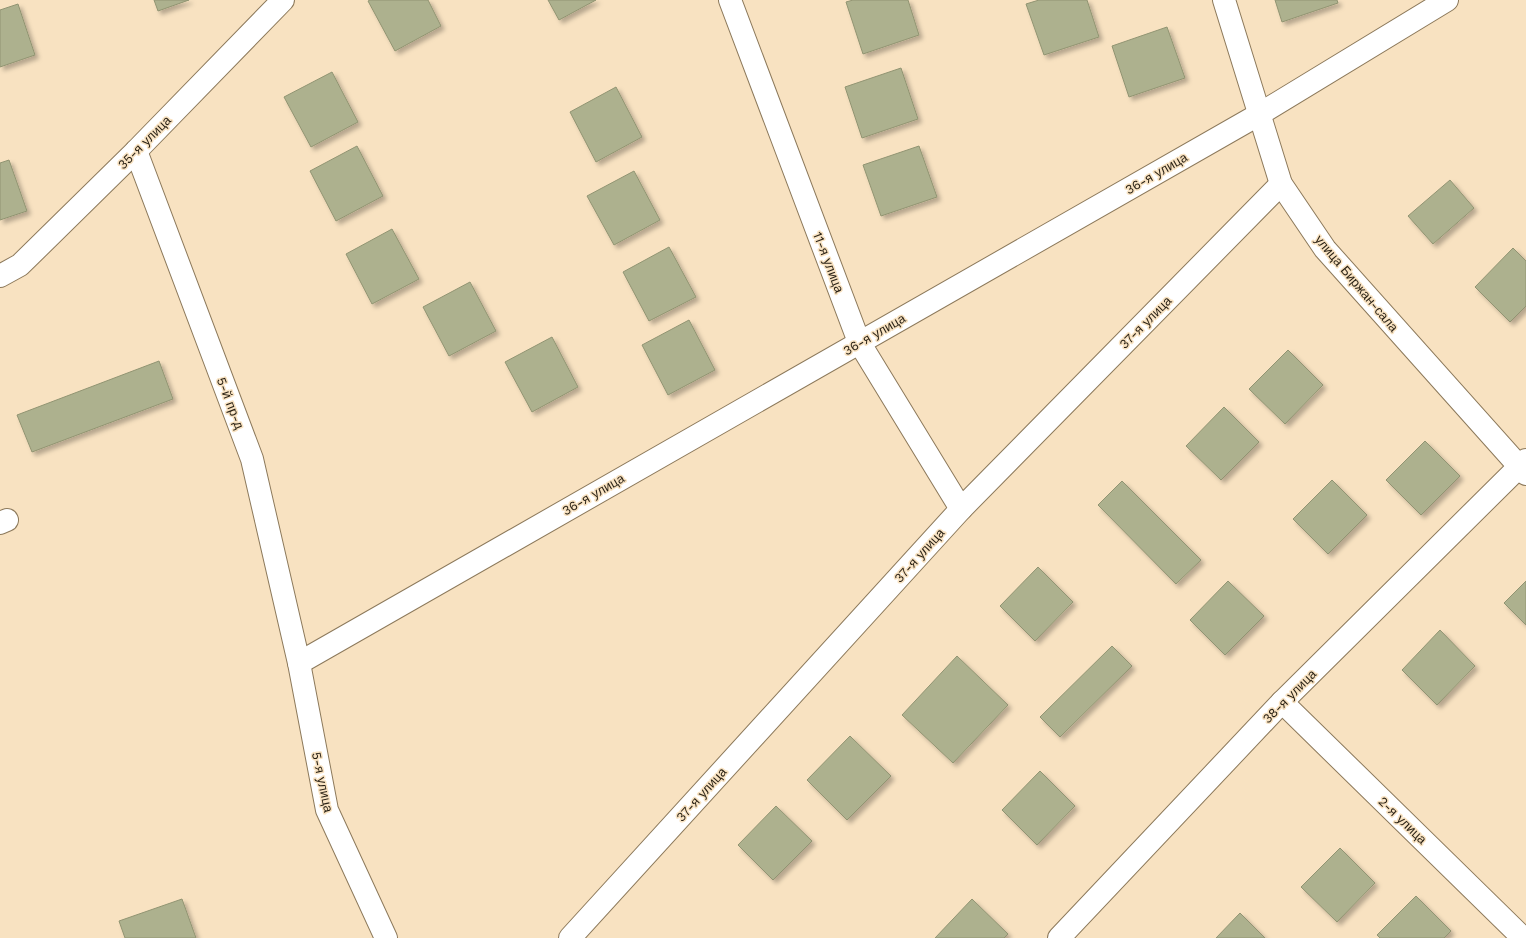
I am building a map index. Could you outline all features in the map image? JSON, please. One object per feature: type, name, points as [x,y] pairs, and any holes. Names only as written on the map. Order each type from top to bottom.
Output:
[{"type":"street","name":"35-я улица","points":[[0,276],[20,265],[136,151],[283,0]]},
{"type":"street","name":"11-я улица","points":[[730,0],[859,342],[961,509]]},
{"type":"street","name":"улица Биржан-сала","points":[[1224,0],[1258,115],[1281,184],[1325,249],[1524,467]]},
{"type":"street","name":"36-я улица","points":[[299,663],[1258,115],[1447,0]]},
{"type":"street","name":"5-й пр-д","points":[[136,151],[252,459],[299,663]]},
{"type":"street","name":"37-я улица","points":[[570,938],[961,509],[1281,184]]},
{"type":"street","name":"38-я улица","points":[[1059,938],[1282,702],[1524,467]]},
{"type":"street","name":"5-я улица","points":[[299,663],[327,810],[386,938]]},
{"type":"street","name":"2-я улица","points":[[1282,702],[1523,938]]},
{"type":"building","points":[[154,0],[189,0],[158,11]]},
{"type":"building","points":[[428,0],[441,26],[395,51],[368,1]]},
{"type":"building","points":[[548,0],[596,0],[559,20]]},
{"type":"building","points":[[853,0],[908,0],[919,35],[863,54],[846,2]]},
{"type":"building","points":[[1039,0],[1087,0],[1099,37],[1044,55],[1026,4]]},
{"type":"building","points":[[1275,0],[1337,0],[1338,3],[1282,22]]},
{"type":"building","points":[[18,4],[35,55],[0,67],[0,10]]},
{"type":"building","points":[[1167,27],[1185,78],[1129,97],[1112,46]]},
{"type":"building","points":[[901,68],[918,119],[862,138],[845,87]]},
{"type":"building","points":[[332,72],[358,122],[311,147],[284,97]]},
{"type":"building","points":[[616,87],[642,137],[596,162],[570,112]]},
{"type":"building","points":[[357,146],[383,196],[336,221],[310,171]]},
{"type":"building","points":[[919,146],[937,197],[881,216],[863,165]]},
{"type":"building","points":[[9,160],[27,211],[0,220],[0,163]]},
{"type":"building","points":[[634,171],[660,220],[614,245],[587,196]]},
{"type":"building","points":[[1450,180],[1474,208],[1433,244],[1408,216]]},
{"type":"building","points":[[392,229],[419,279],[372,304],[346,254]]},
{"type":"building","points":[[669,247],[696,297],[649,321],[623,272]]},
{"type":"building","points":[[1513,248],[1526,261],[1526,306],[1510,322],[1475,287]]},
{"type":"building","points":[[470,282],[496,331],[449,356],[423,307]]},
{"type":"building","points":[[689,320],[715,370],[668,395],[642,345]]},
{"type":"building","points":[[552,337],[578,387],[532,412],[505,362]]},
{"type":"building","points":[[1288,350],[1323,385],[1285,424],[1249,389]]},
{"type":"building","points":[[159,361],[173,399],[32,452],[17,415]]},
{"type":"building","points":[[1224,407],[1259,442],[1221,480],[1186,446]]},
{"type":"building","points":[[1425,441],[1460,476],[1421,515],[1386,480]]},
{"type":"building","points":[[1332,480],[1367,515],[1328,554],[1293,519]]},
{"type":"building","points":[[1122,481],[1201,560],[1176,584],[1098,505]]},
{"type":"building","points":[[1038,567],[1073,602],[1035,641],[1000,606]]},
{"type":"building","points":[[1228,581],[1264,616],[1225,655],[1190,620]]},
{"type":"building","points":[[1526,581],[1526,625],[1504,603]]},
{"type":"building","points":[[1440,630],[1475,666],[1437,705],[1402,670]]},
{"type":"building","points":[[1112,646],[1132,666],[1060,737],[1040,717]]},
{"type":"building","points":[[957,656],[1008,705],[953,763],[902,715]]},
{"type":"building","points":[[850,736],[891,776],[847,820],[807,780]]},
{"type":"building","points":[[1040,771],[1075,806],[1037,845],[1002,810]]},
{"type":"building","points":[[776,806],[812,841],[773,880],[738,845]]},
{"type":"building","points":[[1340,848],[1375,883],[1337,922],[1301,887]]},
{"type":"building","points":[[1416,896],[1451,931],[1444,938],[1380,938],[1377,935]]},
{"type":"building","points":[[182,899],[196,938],[125,938],[119,921]]},
{"type":"building","points":[[972,899],[1008,934],[1004,938],[935,938]]},
{"type":"building","points":[[1240,913],[1265,938],[1216,938]]}]
